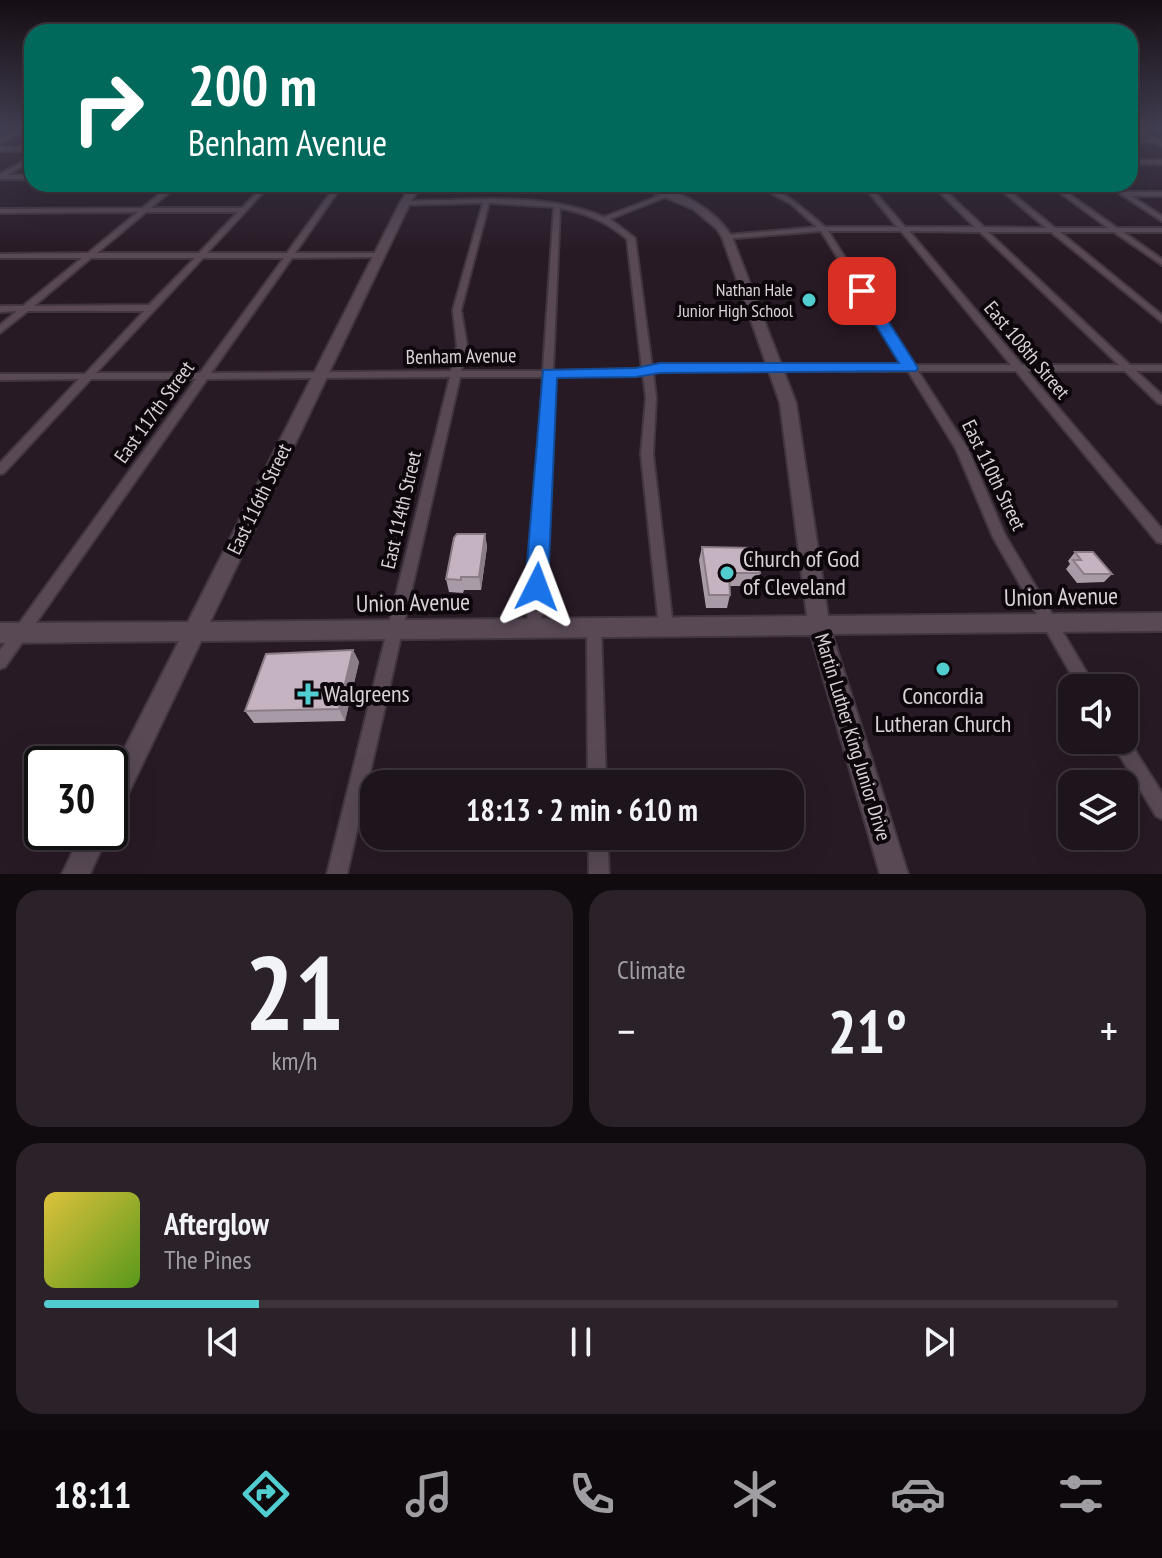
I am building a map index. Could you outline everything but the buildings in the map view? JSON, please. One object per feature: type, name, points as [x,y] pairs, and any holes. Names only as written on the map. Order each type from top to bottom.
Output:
[{"type":"main road","name":"Martin Luther King Junior Drive","points":[[664,192],[712,218],[727,237],[788,403],[819,626],[894,874]]},
{"type":"main road","name":"East 116th Street","points":[[128,767],[408,194]]},
{"type":"main road","name":"Union Avenue","points":[[10,633],[1162,622]]},
{"type":"main road","points":[[76,874],[87,850]]},
{"type":"street","points":[[1,177],[24,177]]},
{"type":"street","points":[[0,330],[167,192]]},
{"type":"street","points":[[0,470],[260,192]]},
{"type":"street","name":"East 117th Street","points":[[0,662],[10,633],[203,377],[334,192]]},
{"type":"street","points":[[607,218],[675,192]]},
{"type":"street","name":"East 110th Street","points":[[772,192],[793,203],[823,229],[962,449],[999,537],[1080,674]]},
{"type":"street","name":"East 108th Street","points":[[872,192],[1162,538]]},
{"type":"street","points":[[942,192],[1162,401]]},
{"type":"street","points":[[1007,192],[1162,319]]},
{"type":"street","points":[[1062,192],[1162,263]]},
{"type":"street","points":[[1121,192],[1162,219]]},
{"type":"street","points":[[408,194],[486,203],[557,205],[607,218],[623,229],[633,245],[651,398],[647,454],[666,627]]},
{"type":"street","points":[[1124,194],[1162,194]]},
{"type":"street","name":"East 114th Street","points":[[337,874],[456,374],[462,346],[457,310],[486,203]]},
{"type":"street","points":[[534,628],[557,205]]},
{"type":"street","points":[[0,211],[243,210]]},
{"type":"street","points":[[727,237],[823,229],[1162,230]]},
{"type":"street","points":[[0,256],[379,255]]},
{"type":"street","points":[[0,309],[150,308]]},
{"type":"street","name":"Benham Avenue","points":[[0,377],[636,373],[648,370],[776,368],[1162,368]]},
{"type":"street","points":[[594,628],[597,770]]},
{"type":"street","points":[[1128,754],[1162,810]]},
{"type":"street","points":[[598,850],[599,874]]},
{"type":"place","name":"Nathan Hale Junior High School","points":[[809,300]]},
{"type":"place","name":"Church of God of Cleveland","points":[[727,573]]},
{"type":"place","name":"Concordia Lutheran Church","points":[[943,669]]},
{"type":"place","name":"Walgreens","points":[[308,694]]},
{"type":"route","points":[[537,587],[549,373],[636,373],[660,368],[910,368],[862,291]]}]
